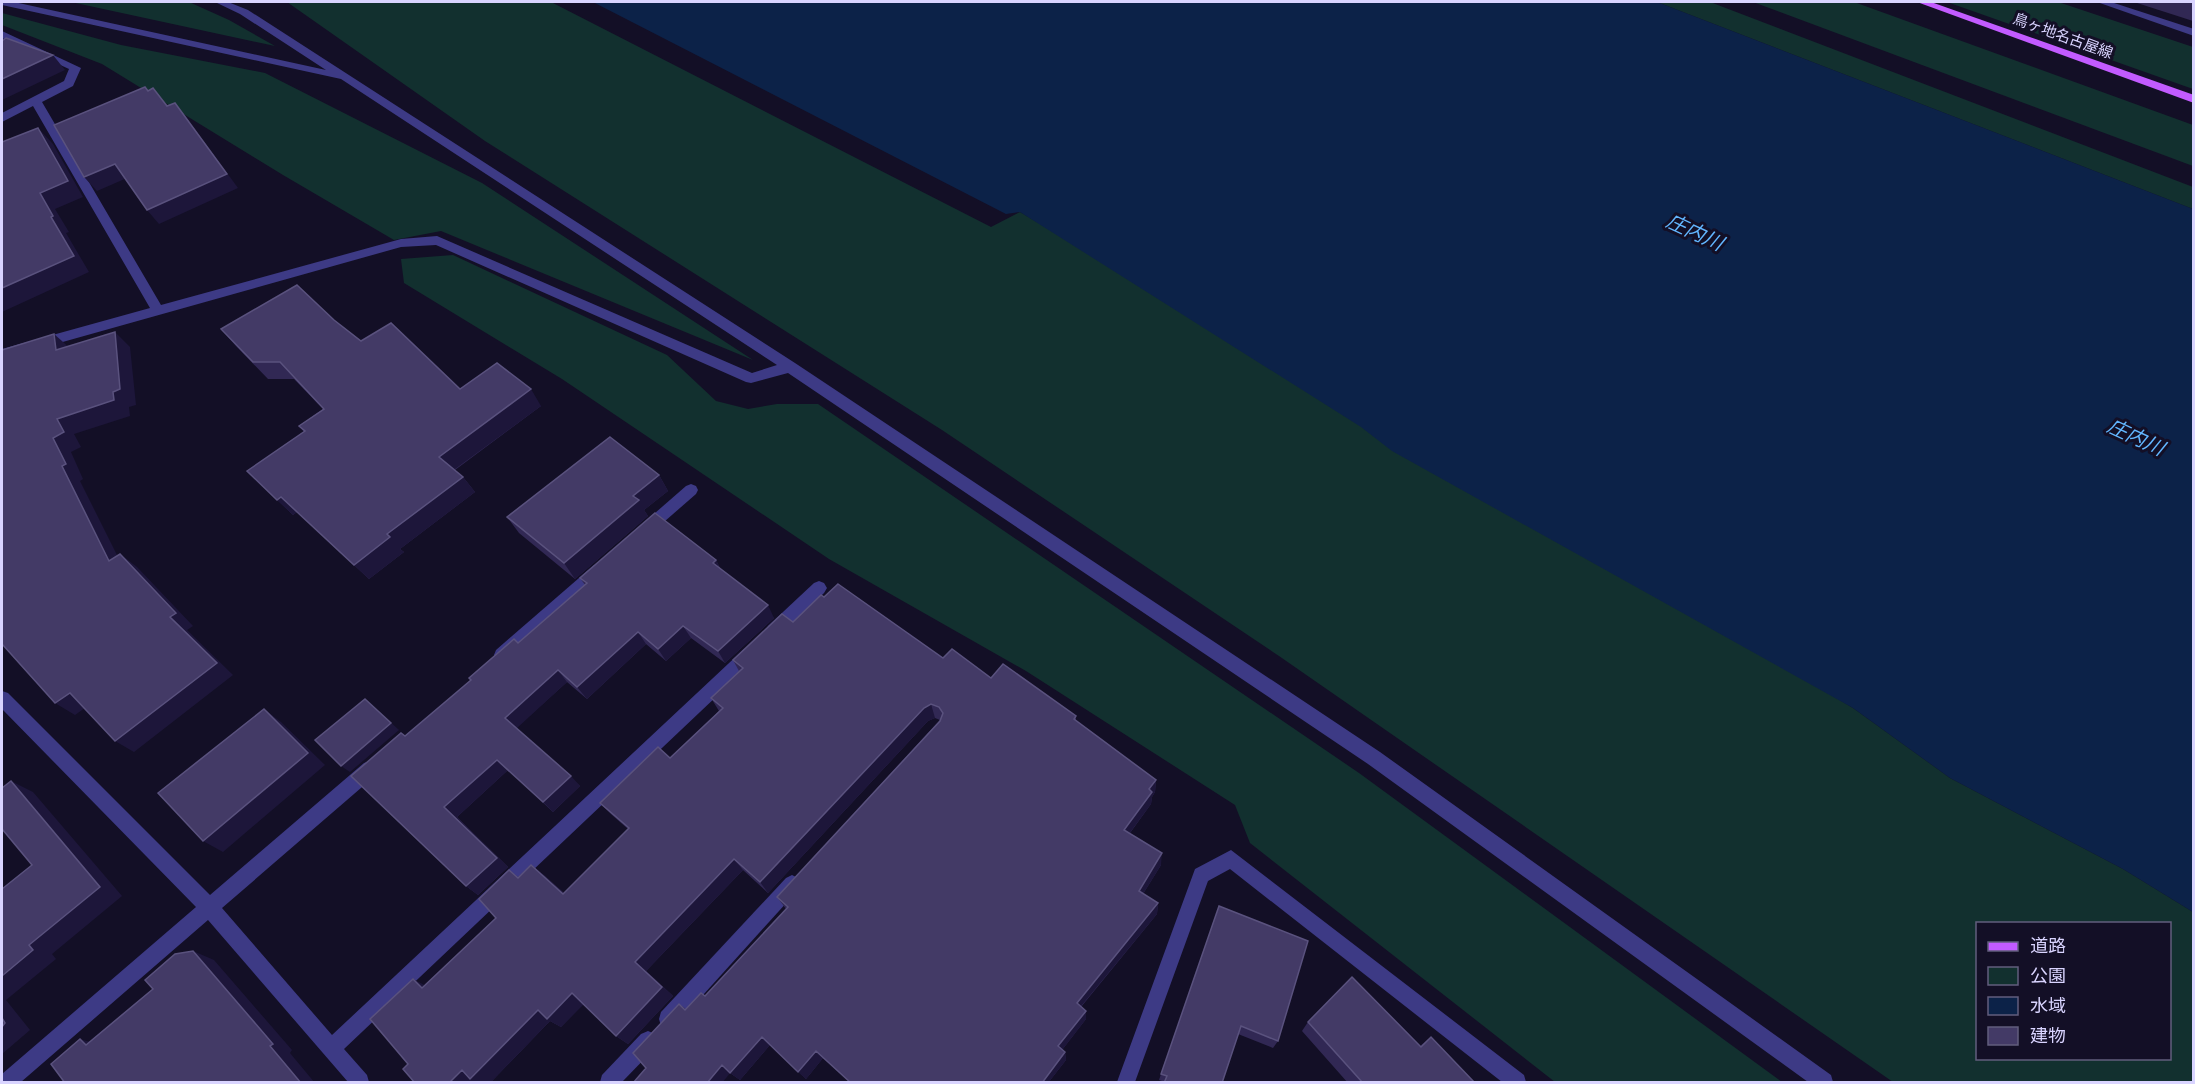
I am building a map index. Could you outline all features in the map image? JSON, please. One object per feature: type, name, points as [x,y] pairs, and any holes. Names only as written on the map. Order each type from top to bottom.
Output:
[{"type":"main road","name":"鳥ヶ地名古屋線","points":[[1922,2],[2193,99]]},
{"type":"street","points":[[2,2],[348,78]]},
{"type":"street","points":[[220,2],[244,12],[348,78],[790,367],[1374,758],[1824,1083]]},
{"type":"street","points":[[2102,2],[2193,33]]},
{"type":"street","points":[[2,34],[75,68],[69,83],[2,118]]},
{"type":"street","points":[[36,101],[158,311]]},
{"type":"street","points":[[2,354],[401,243],[437,240],[751,378],[790,367]]},
{"type":"street","points":[[633,541],[691,490]]},
{"type":"street","points":[[489,666],[615,556]]},
{"type":"street","points":[[331,1049],[819,588]]},
{"type":"street","points":[[2,698],[210,908],[360,1083]]},
{"type":"street","points":[[7,1083],[381,759]]},
{"type":"street","points":[[1126,1083],[1201,875],[1231,859],[1517,1083]]},
{"type":"street","points":[[609,1083],[801,875]]},
{"type":"green space","points":[[71,2],[189,2],[229,20],[275,46]]},
{"type":"green space","points":[[287,2],[551,2],[991,227],[1020,212],[1853,708],[1950,778],[2123,869],[2193,912],[2193,1082],[1893,1082],[1279,656],[942,430],[485,141]]},
{"type":"green space","points":[[1657,2],[1710,2],[2193,187],[2193,209]]},
{"type":"green space","points":[[1753,2],[1854,2],[2193,125],[2193,166]]},
{"type":"green space","points":[[1947,2],[2058,2],[2193,47],[2193,89]]},
{"type":"green space","points":[[2,13],[121,45],[265,73],[482,183],[753,360],[441,231],[394,240],[102,64],[2,25]]},
{"type":"green space","points":[[453,255],[667,355],[716,401],[748,409],[777,404],[818,404],[1359,773],[1782,1082],[1555,1082],[1250,843],[1235,805],[1026,671],[829,559],[562,379],[404,283],[401,259]]},
{"type":"water","name":"庄内川","points":[[593,2],[1657,2],[2193,209],[2193,912],[2123,869],[1950,778],[1853,708],[1392,451],[1361,427],[1020,212],[1006,214]]},
{"type":"building","points":[[6,38],[53,55],[2,79],[2,41]]},
{"type":"building","points":[[145,87],[148,91],[153,88],[167,106],[175,103],[227,174],[147,210],[115,164],[84,177],[54,125]]},
{"type":"building","points":[[38,128],[68,181],[40,193],[74,256],[2,288],[2,142]]},
{"type":"building","points":[[297,285],[334,320],[361,341],[391,323],[460,389],[497,363],[531,389],[439,457],[463,477],[387,534],[390,537],[354,565],[281,497],[277,500],[247,471],[305,431],[299,426],[324,409],[280,362],[253,362],[221,329]]},
{"type":"building","points":[[115,332],[120,389],[113,392],[114,400],[57,419],[64,432],[53,438],[66,464],[62,466],[109,561],[120,554],[176,613],[170,617],[217,663],[115,741],[70,693],[55,703],[2,644],[2,350],[54,334],[56,350]]},
{"type":"building","points":[[610,437],[659,475],[633,496],[639,500],[564,563],[507,517]]},
{"type":"building","points":[[655,513],[716,560],[713,563],[768,605],[718,651],[683,626],[658,649],[638,632],[577,687],[558,670],[505,718],[571,776],[543,802],[497,760],[444,807],[497,858],[466,886],[351,776],[401,733],[405,736],[471,680],[469,678],[514,639],[518,643],[587,583],[580,578]]},
{"type":"building","points":[[838,584],[943,658],[952,649],[991,678],[1003,664],[1076,716],[1074,719],[1156,780],[1149,789],[1152,792],[1124,830],[1162,853],[1139,891],[1158,903],[1077,1003],[1086,1011],[1058,1046],[1065,1052],[1042,1083],[851,1083],[816,1051],[798,1072],[762,1037],[730,1073],[722,1065],[707,1083],[633,1083],[646,1068],[633,1053],[679,1004],[685,1010],[701,993],[705,996],[788,907],[777,897],[940,721],[943,713],[939,707],[931,704],[924,708],[760,882],[734,859],[635,962],[662,987],[616,1036],[572,993],[547,1019],[538,1010],[470,1079],[462,1070],[449,1083],[415,1083],[403,1069],[408,1064],[370,1019],[413,979],[422,988],[496,918],[479,899],[509,870],[518,878],[531,865],[563,894],[629,828],[600,803],[658,747],[670,758],[723,708],[711,698],[743,668],[733,660],[782,614],[793,622],[821,595],[824,597]]},
{"type":"building","points":[[365,699],[391,723],[341,766],[315,740]]},
{"type":"building","points":[[264,709],[308,753],[203,841],[158,793]]},
{"type":"building","points":[[11,781],[100,887],[29,945],[33,950],[2,976],[2,889],[32,865],[2,829],[2,788]]},
{"type":"building","points":[[1219,906],[1308,941],[1278,1041],[1241,1026],[1222,1083],[1164,1083],[1167,1076],[1161,1074]]},
{"type":"building","points":[[193,951],[273,1044],[270,1046],[301,1083],[65,1083],[51,1064],[80,1039],[86,1045],[153,989],[145,980],[175,954]]},
{"type":"building","points":[[1352,977],[1421,1047],[1431,1037],[1475,1083],[1363,1083],[1308,1022]]}]
